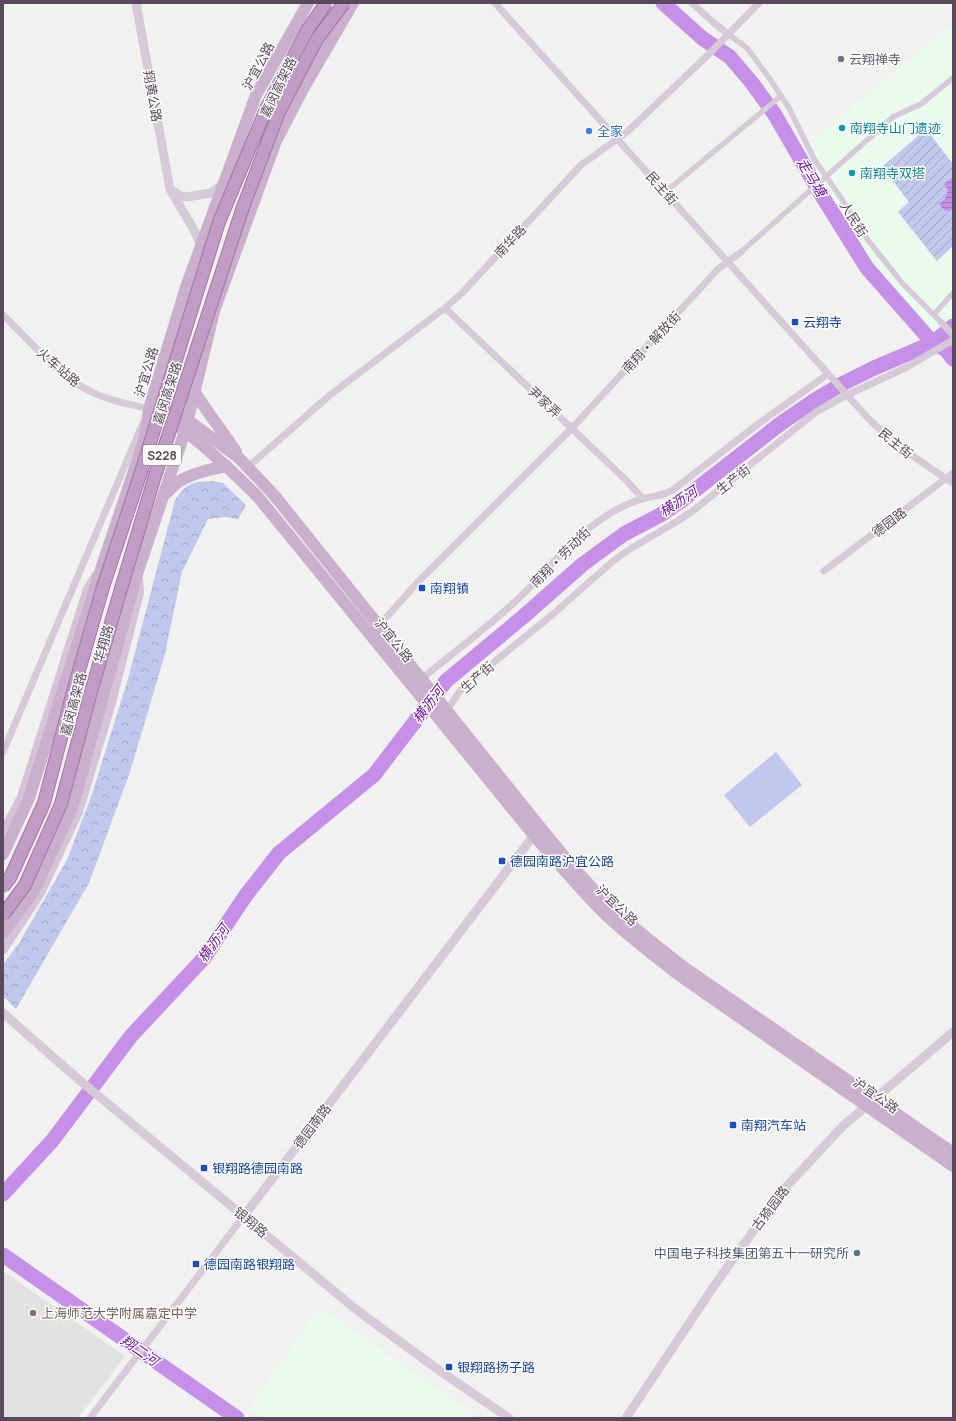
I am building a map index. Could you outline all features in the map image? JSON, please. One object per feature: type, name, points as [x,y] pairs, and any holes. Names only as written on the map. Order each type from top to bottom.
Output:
[{"type":"highway","name":"嘉闵高架路","points":[[3,887],[10,878],[44,803],[74,688],[103,587],[141,472],[219,222],[267,107],[308,29],[326,3]]},
{"type":"highway","name":"嘉闵高架路","points":[[3,915],[25,885],[61,804],[91,692],[156,472],[243,207],[279,112],[317,39],[344,3]]},
{"type":"main road","name":"沪宜公路","points":[[308,3],[256,95],[186,287],[149,409],[186,426],[239,458],[249,466],[274,495],[375,630]]},
{"type":"main road","points":[[186,426],[214,311],[276,141],[303,89],[353,3]]},
{"type":"main road","points":[[155,391],[186,426]]},
{"type":"main road","points":[[194,392],[203,407],[226,436],[239,458]]},
{"type":"main road","name":"华翔路","points":[[3,854],[29,798],[102,566],[145,438],[149,409]]},
{"type":"main road","name":"沪宜公路","points":[[186,426],[258,496],[375,630],[423,687],[441,712],[537,831],[569,876],[603,912],[641,946],[679,975],[871,1103],[953,1153]]},
{"type":"main road","name":"华翔路","points":[[3,933],[34,891],[72,808],[137,574],[186,426]]},
{"type":"main road","points":[[163,496],[179,482],[202,472],[227,466]]},
{"type":"main road","points":[[3,833],[22,797],[88,589],[102,566]]},
{"type":"main road","points":[[3,949],[40,893],[78,812],[110,706],[139,593],[137,574]]},
{"type":"main road","name":"沪宜公路","points":[[871,1103],[953,1166]]},
{"type":"street","name":"翔黄公路","points":[[136,3],[170,189],[198,238],[201,247]]},
{"type":"street","name":"民主街","points":[[495,3],[867,417],[914,458],[953,483]]},
{"type":"street","name":"人民街","points":[[692,3],[713,22],[747,48],[789,108],[811,154],[825,176],[840,195],[860,229],[881,258],[903,284],[952,334]]},
{"type":"street","name":"南华路","points":[[249,466],[336,390],[445,308],[470,285],[581,164],[618,139],[708,54],[759,3]]},
{"type":"street","name":"南翔 • 解放街","points":[[375,630],[417,583],[572,428],[718,269],[741,252],[818,182],[893,117],[921,104],[953,78]]},
{"type":"street","points":[[666,192],[781,96]]},
{"type":"street","points":[[170,189],[183,197],[193,196],[211,193],[224,183]]},
{"type":"street","points":[[934,314],[953,293]]},
{"type":"street","name":"尹家弄","points":[[445,308],[627,480],[643,499]]},
{"type":"street","name":"火车站路","points":[[3,315],[56,366],[80,386],[101,396],[149,409]]},
{"type":"street","name":"生产街","points":[[441,712],[471,679],[553,614],[613,561],[694,510],[816,412],[847,395],[907,367],[950,342]]},
{"type":"street","name":"南翔 • 劳动街","points":[[423,687],[520,597],[557,557],[583,533],[618,509],[643,499],[662,495],[673,490],[758,424],[828,374]]},
{"type":"street","points":[[3,752],[149,409]]},
{"type":"street","name":"德园路","points":[[824,571],[953,473]]},
{"type":"street","name":"德园南路","points":[[90,1418],[537,831]]},
{"type":"street","name":"银翔路","points":[[3,1013],[103,1100],[358,1311],[440,1371],[509,1418]]},
{"type":"street","name":"古猗园路","points":[[626,1418],[714,1286],[786,1187],[843,1126],[953,1032]]},
{"type":"shaded area","points":[[951,25],[953,28],[953,317],[948,323],[929,330],[895,309],[828,200],[800,150]]},
{"type":"shaded area","points":[[953,177],[953,208],[945,211],[939,204],[945,199],[948,190],[944,184]]},
{"type":"shaded area","name":"上海师范大学附属嘉定中学","points":[[3,1271],[125,1356],[78,1418],[3,1418]]},
{"type":"shaded area","points":[[319,1307],[479,1418],[263,1418],[249,1409]]},
{"type":"green space","points":[[926,129],[953,164],[953,246],[937,261],[898,212],[909,202],[882,167]]},
{"type":"green space","points":[[212,481],[223,483],[246,505],[238,519],[226,517],[208,519],[182,572],[165,654],[130,772],[89,883],[16,1009],[3,996],[3,965],[19,943],[67,860],[92,794],[128,679],[175,500],[190,484]]},
{"type":"green space","points":[[776,752],[802,785],[750,827],[724,795]]},
{"type":"waterway","name":"走马塘","points":[[663,3],[702,38],[730,57],[752,83],[775,115],[819,191],[867,268],[933,343],[946,350],[953,359]]},
{"type":"waterway","name":"横沥河","points":[[3,1194],[52,1141],[131,1036],[204,958],[246,895],[279,853],[374,775],[446,681],[524,616],[583,564],[624,534],[662,514],[681,501],[780,424],[842,384],[874,368],[933,343],[953,326]]},
{"type":"waterway","name":"翔二河","points":[[3,1255],[237,1418]]},
{"type":"place","name":"云翔禅寺","points":[[841,59]]},
{"type":"place","name":"南翔寺山门遗迹","points":[[842,128]]},
{"type":"place","name":"全家","points":[[589,131]]},
{"type":"place","name":"南翔寺双塔","points":[[852,173]]},
{"type":"place","name":"云翔寺","points":[[795,322]]},
{"type":"place","name":"南翔镇","points":[[422,588]]},
{"type":"place","name":"德园南路沪宜公路","points":[[502,861]]},
{"type":"place","name":"南翔汽车站","points":[[733,1125]]},
{"type":"place","name":"银翔路德园南路","points":[[204,1168]]},
{"type":"place","name":"中国电子科技集团第五十一研究所","points":[[857,1253]]},
{"type":"place","name":"德园南路银翔路","points":[[196,1264]]},
{"type":"place","name":"上海师范大学附属嘉定中学","points":[[33,1313]]},
{"type":"place","name":"银翔路扬子路","points":[[449,1367]]}]
